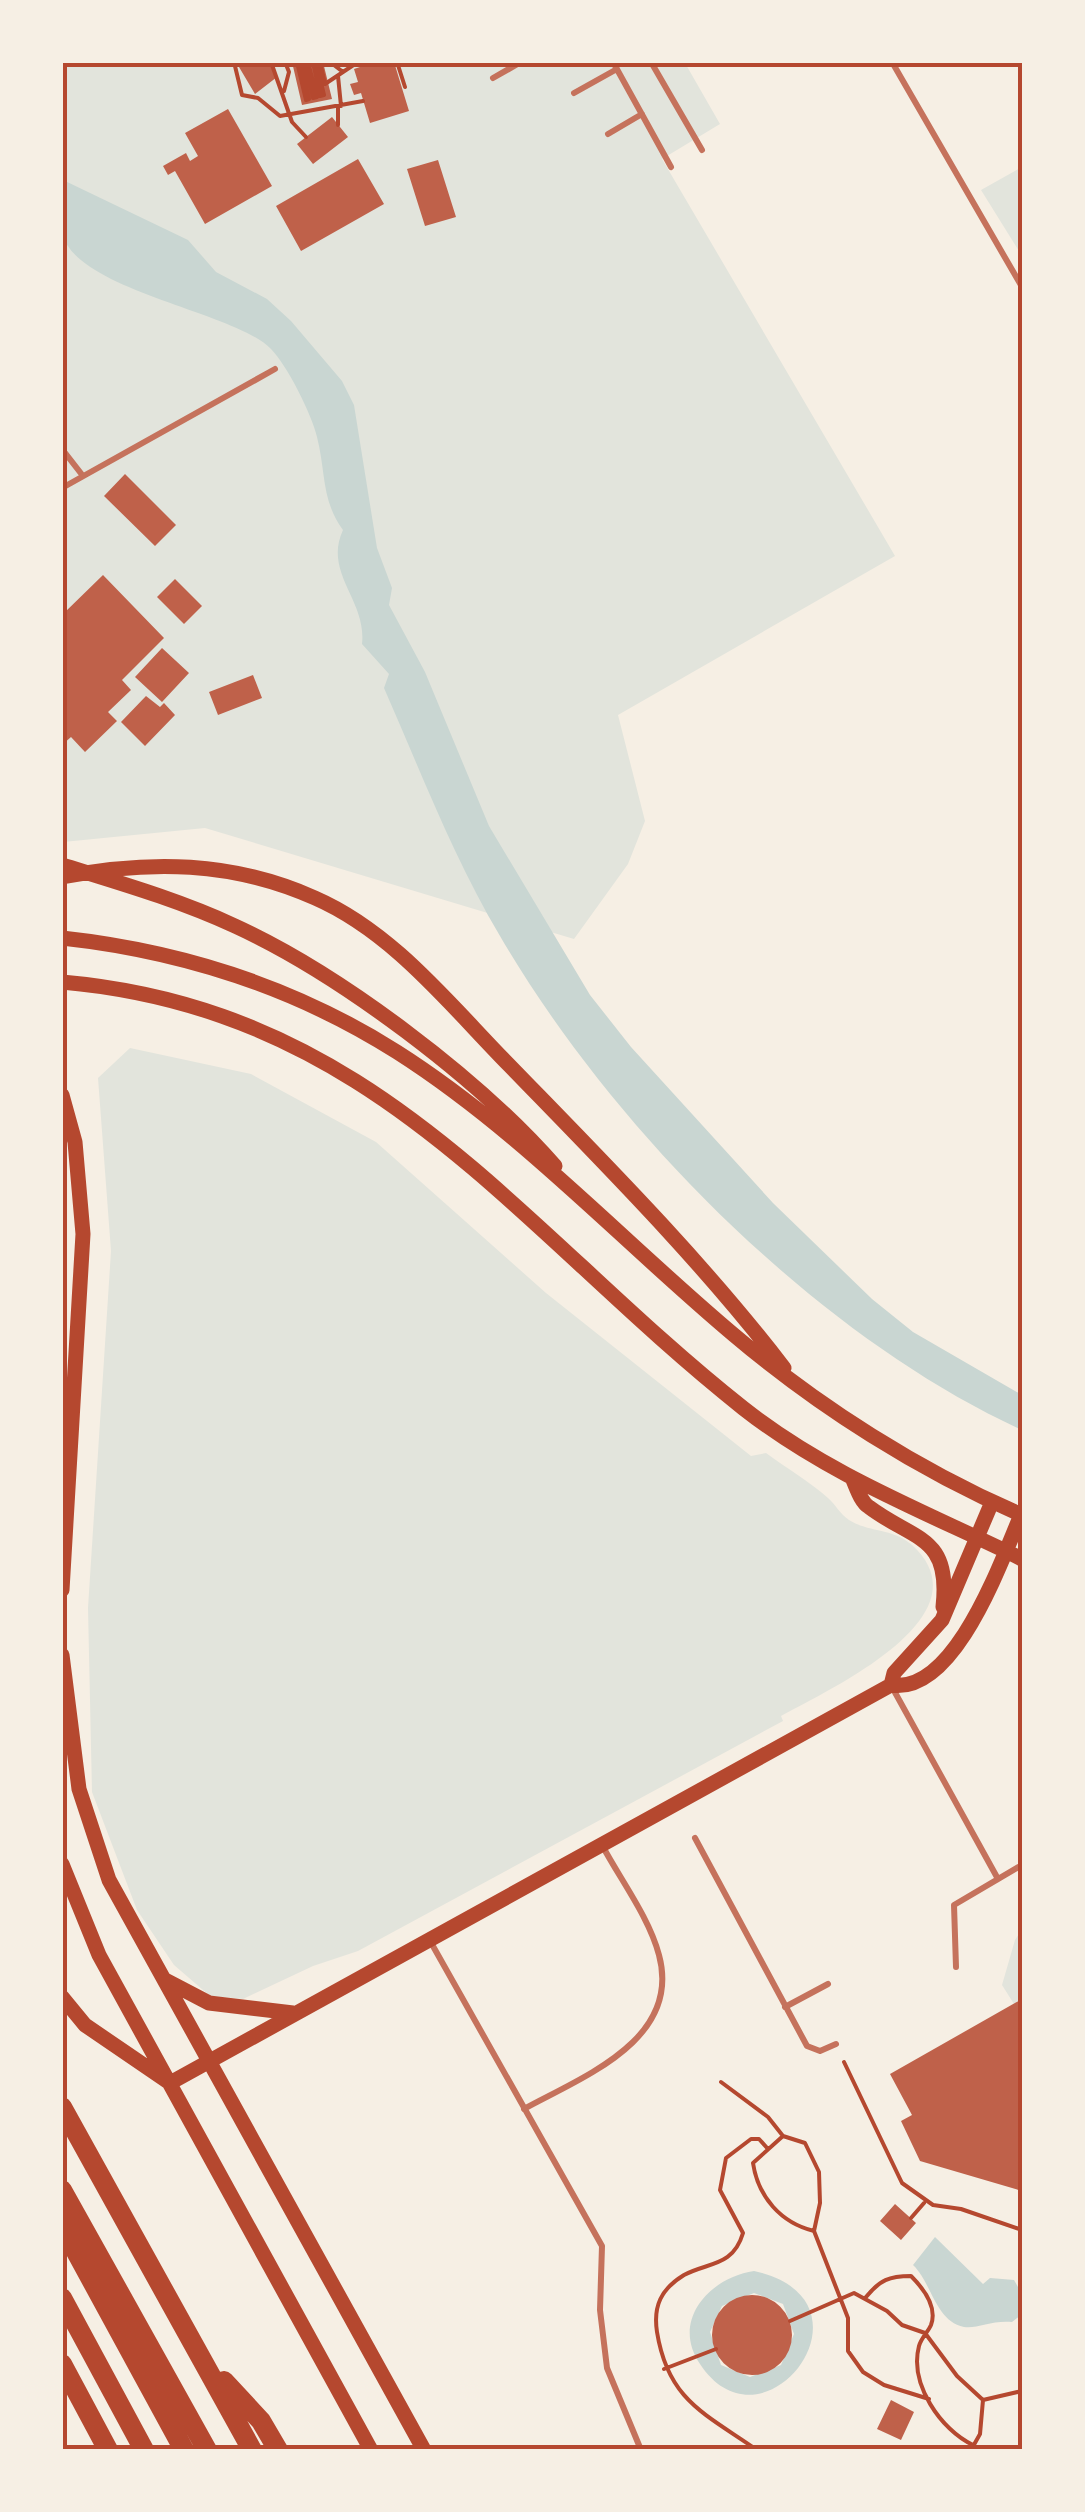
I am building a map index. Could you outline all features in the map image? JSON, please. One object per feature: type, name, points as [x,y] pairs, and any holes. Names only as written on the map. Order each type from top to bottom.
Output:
[{"type":"highway","points":[[62,2106],[252,2450]]},
{"type":"highway","points":[[62,2190],[207,2450]]},
{"type":"highway","points":[[62,2226],[184,2450]]},
{"type":"highway","points":[[62,2298],[144,2450]]},
{"type":"highway","points":[[204,2358],[260,2421],[278,2450]]},
{"type":"highway","points":[[62,2364],[108,2450]]},
{"type":"main road","points":[[62,864],[148,892],[260,938],[350,993],[496,1108],[588,1204]]},
{"type":"main road","points":[[62,877],[138,864],[207,868],[290,887],[332,906],[372,932],[409,963],[602,1161],[740,1311],[795,1384]]},
{"type":"main road","points":[[62,938],[123,946],[243,978],[358,1029],[453,1091],[795,1384],[863,1429],[1022,1515],[956,1647],[920,1680],[902,1687],[891,1685],[170,2083]]},
{"type":"main road","points":[[62,982],[117,990],[232,1020],[300,1050],[379,1093],[476,1167],[744,1409],[793,1445],[853,1480],[1022,1559]]},
{"type":"main road","points":[[62,1095],[75,1142],[83,1205],[62,1590]]},
{"type":"main road","points":[[853,1480],[866,1506],[924,1536],[932,1546],[944,1576],[942,1620]]},
{"type":"main road","points":[[891,1685],[894,1673],[942,1620],[992,1502]]},
{"type":"main road","points":[[62,1655],[72,1756],[94,1841],[109,1880],[424,2450]]},
{"type":"main road","points":[[62,1864],[99,1955],[371,2450]]},
{"type":"main road","points":[[164,1980],[209,2003],[292,2013]]},
{"type":"main road","points":[[62,1996],[86,2025],[170,2083]]},
{"type":"lane","points":[[493,78],[521,62]]},
{"type":"lane","points":[[651,62],[702,150]]},
{"type":"lane","points":[[892,62],[1022,286]]},
{"type":"lane","points":[[574,93],[615,66],[671,166]]},
{"type":"lane","points":[[608,134],[642,114]]},
{"type":"lane","points":[[62,488],[274,369]]},
{"type":"lane","points":[[62,449],[84,476]]},
{"type":"lane","points":[[62,1286],[80,1287]]},
{"type":"lane","points":[[891,1685],[998,1878]]},
{"type":"lane","points":[[695,1838],[807,2046],[820,2051],[836,2044]]},
{"type":"lane","points":[[524,2109],[616,2058],[642,2034],[657,2004],[662,1974],[658,1953],[601,1844]]},
{"type":"lane","points":[[956,1967],[954,1905],[1022,1865]]},
{"type":"lane","points":[[429,1938],[602,2246],[600,2310],[607,2368],[641,2450]]},
{"type":"lane","points":[[786,2007],[828,1984]]},
{"type":"path","points":[[234,62],[242,96],[258,98],[280,116],[363,101]]},
{"type":"path","points":[[270,62],[284,90],[292,122],[306,137]]},
{"type":"path","points":[[284,62],[289,72],[284,90]]},
{"type":"path","points":[[309,62],[309,99],[306,100],[309,62]]},
{"type":"path","points":[[309,62],[324,95],[320,96],[309,62]]},
{"type":"path","points":[[309,62],[326,84],[358,62]]},
{"type":"path","points":[[330,62],[340,74],[338,125]]},
{"type":"path","points":[[396,62],[405,87]]},
{"type":"path","points":[[844,2062],[897,2176],[925,2202],[961,2209],[1022,2230]]},
{"type":"path","points":[[721,2082],[768,2117],[783,2136],[805,2144],[819,2172],[820,2203],[814,2231],[848,2318],[848,2351],[863,2372],[884,2385],[929,2399]]},
{"type":"path","points":[[783,2136],[753,2163],[756,2185],[790,2225],[814,2231]]},
{"type":"path","points":[[757,2450],[697,2408],[664,2369],[656,2304],[685,2275],[708,2269],[740,2244],[743,2232],[720,2190],[726,2158],[751,2139],[759,2139],[768,2149]]},
{"type":"path","points":[[911,2218],[925,2202]]},
{"type":"path","points":[[866,2297],[880,2280],[911,2276],[925,2290],[931,2324],[918,2348],[929,2399],[936,2417],[972,2447],[980,2434],[984,2400]]},
{"type":"path","points":[[790,2322],[854,2293],[866,2297],[902,2325],[925,2333],[957,2376],[984,2400]]},
{"type":"path","points":[[664,2369],[716,2349]]},
{"type":"path","points":[[984,2400],[1022,2391]]},
{"type":"shaded area","points":[[63,63],[685,63],[720,124],[662,159],[895,556],[618,715],[645,821],[628,864],[574,939],[205,828],[63,842]]},
{"type":"shaded area","points":[[1022,167],[1022,256],[981,190]]},
{"type":"shaded area","points":[[63,180],[188,240],[216,272],[267,299],[342,381],[354,405],[377,548],[392,588],[389,605],[425,672],[489,826],[590,995],[631,1047],[773,1203],[872,1299],[913,1332],[1022,1395],[1022,1430],[945,1390],[870,1340],[797,1284],[726,1220],[600,1082],[546,1009],[483,906],[384,688],[389,674],[362,644],[358,614],[338,560],[343,530],[327,497],[314,428],[291,378],[271,349],[252,335],[125,285],[73,253],[62,233]]},
{"type":"shaded area","points":[[130,1048],[251,1074],[376,1142],[546,1293],[751,1456],[766,1453],[821,1492],[849,1520],[912,1545],[931,1572],[931,1598],[917,1623],[864,1669],[781,1716],[783,1721],[358,1951],[313,1966],[243,1999],[210,1996],[174,1965],[137,1910],[92,1792],[88,1608],[111,1251],[98,1078]]},
{"type":"shaded area","points":[[1022,1929],[1022,1999],[1014,2004],[1002,1985]]},
{"type":"shaded area","points":[[935,2237],[983,2284],[990,2278],[1014,2280],[1022,2294],[1021,2315],[1012,2322],[969,2327],[946,2317],[913,2265]]},
{"type":"shaded area","points":[[754,2271],[792,2287],[810,2311],[812,2339],[800,2365],[780,2385],[754,2394],[726,2389],[700,2364],[692,2348],[690,2332],[700,2303],[710,2291]],"holes":[[[754,2293],[783,2304],[794,2334],[781,2365],[750,2377],[721,2365],[710,2332],[722,2306]]]},
{"type":"building","points":[[246,62],[268,62],[277,77],[255,94],[239,67]]},
{"type":"building","points":[[292,62],[323,62],[332,99],[302,105]]},
{"type":"building","points":[[375,62],[394,62],[409,111],[370,123],[361,93],[354,95],[350,84],[358,82],[354,69]]},
{"type":"building","points":[[228,109],[272,186],[205,224],[175,171],[168,175],[163,166],[186,153],[190,161],[198,156],[185,133]]},
{"type":"building","points":[[332,117],[348,137],[313,164],[297,144]]},
{"type":"building","points":[[358,159],[384,204],[301,251],[276,206]]},
{"type":"building","points":[[438,160],[456,217],[425,226],[407,169]]},
{"type":"building","points":[[125,474],[176,525],[155,546],[104,496]]},
{"type":"building","points":[[103,575],[164,638],[122,680],[131,690],[108,712],[117,721],[85,752],[71,737],[62,745],[62,615]]},
{"type":"building","points":[[175,579],[202,606],[184,624],[157,597]]},
{"type":"building","points":[[162,648],[189,673],[162,702],[135,677]]},
{"type":"building","points":[[253,675],[262,698],[218,715],[209,692]]},
{"type":"building","points":[[146,696],[160,707],[164,703],[175,715],[145,746],[121,722]]},
{"type":"building","points":[[1022,1999],[1022,2191],[920,2161],[901,2121],[912,2115],[890,2074]]},
{"type":"building","points":[[895,2204],[916,2223],[901,2240],[880,2221]]},
{"type":"building","points":[[752,2295],[767,2298],[780,2307],[789,2320],[789,2350],[780,2363],[767,2372],[752,2375],[737,2372],[724,2363],[715,2350],[712,2335],[715,2320],[724,2307],[737,2298]]},
{"type":"building","points":[[891,2400],[914,2412],[901,2440],[877,2429]]}]
